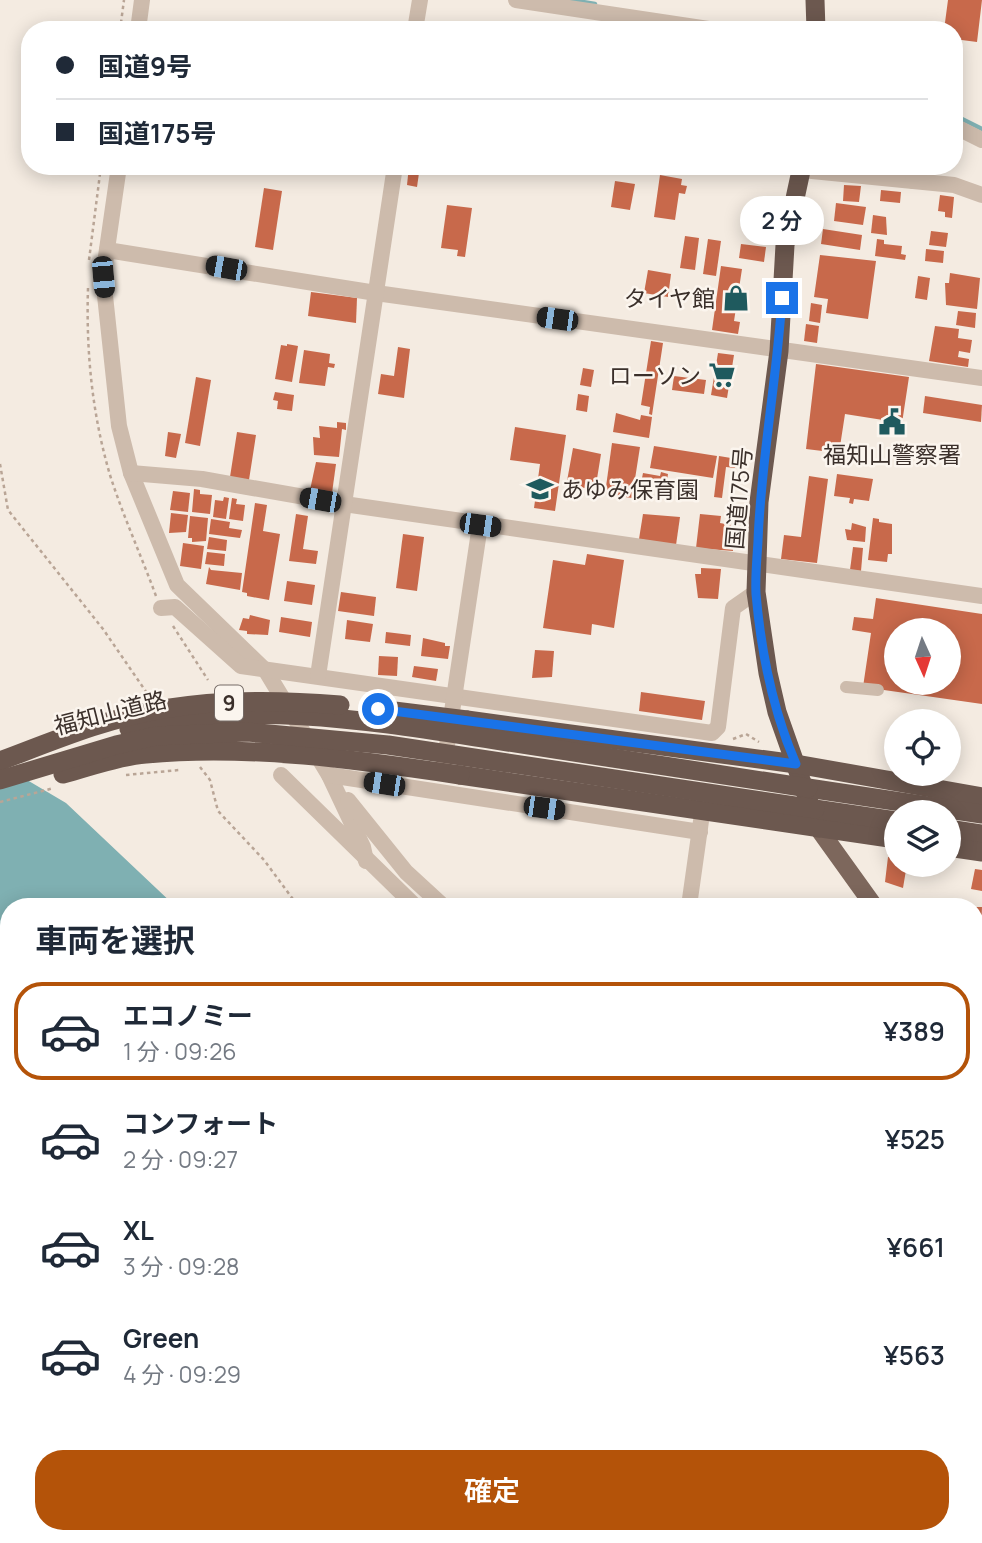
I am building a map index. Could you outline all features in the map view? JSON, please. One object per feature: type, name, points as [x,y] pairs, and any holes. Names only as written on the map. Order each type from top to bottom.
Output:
[{"type":"highway","points":[[816,0],[816,21]]},
{"type":"highway","name":"国道175号","points":[[800,175],[785,245],[779,351],[759,502],[756,592],[768,673],[777,712],[818,828]]},
{"type":"highway","name":"9","points":[[0,761],[104,723],[163,709],[214,703],[304,702],[467,720],[796,764],[982,797]]},
{"type":"highway","name":"福知山道路","points":[[0,767],[156,722],[292,714],[376,722],[982,814]]},
{"type":"highway","name":"福知山道路","points":[[0,780],[116,745],[156,736],[247,732],[388,745],[884,819]]},
{"type":"highway","name":"9","points":[[0,788],[143,754],[197,751],[294,755],[460,775],[782,820],[884,837]]},
{"type":"highway","points":[[961,831],[982,834]]},
{"type":"highway","points":[[961,849],[982,852]]},
{"type":"main road","points":[[818,828],[868,898]]},
{"type":"street","points":[[139,21],[142,0]]},
{"type":"street","points":[[416,21],[420,0]]},
{"type":"street","points":[[516,0],[655,21]]},
{"type":"street","points":[[963,130],[982,140]]},
{"type":"street","points":[[118,175],[103,277],[110,368],[119,426],[131,473],[177,585],[266,671],[329,775],[363,847],[366,861]]},
{"type":"street","points":[[318,676],[394,175]]},
{"type":"street","points":[[918,175],[982,195]]},
{"type":"street","points":[[107,250],[376,293],[982,378]]},
{"type":"street","points":[[131,473],[202,479],[480,525],[982,596]]},
{"type":"street","points":[[439,792],[480,525]]},
{"type":"street","points":[[161,608],[175,607],[241,666],[712,733],[718,727],[733,608],[756,592]]},
{"type":"street","points":[[846,687],[878,690]]},
{"type":"street","points":[[281,775],[406,898]]},
{"type":"street","points":[[329,775],[699,831]]},
{"type":"street","points":[[329,775],[406,872],[434,898]]},
{"type":"street","points":[[690,898],[703,811]]},
{"type":"path","points":[[121,21],[124,0]]},
{"type":"path","points":[[0,464],[8,510],[103,629],[146,693]]},
{"type":"path","points":[[194,768],[208,767]]},
{"type":"path","points":[[113,776],[181,769]]},
{"type":"path","points":[[210,780],[218,811],[264,860],[292,898]]},
{"type":"path","points":[[0,802],[62,786]]},
{"type":"water","points":[[0,764],[66,803],[167,898],[0,898]]},
{"type":"building","points":[[948,0],[982,0],[977,42],[963,40],[963,21],[945,21]]},
{"type":"building","points":[[408,175],[419,175],[417,187],[407,185]]},
{"type":"building","points":[[660,175],[682,179],[681,185],[687,186],[685,194],[679,193],[675,220],[654,217]]},
{"type":"building","points":[[615,181],[635,184],[630,210],[611,207]]},
{"type":"building","points":[[844,185],[861,186],[859,202],[843,201]]},
{"type":"building","points":[[264,188],[282,191],[273,250],[255,247]]},
{"type":"building","points":[[881,190],[901,192],[900,203],[880,201]]},
{"type":"building","points":[[940,195],[954,197],[952,218],[945,217],[945,212],[938,211]]},
{"type":"building","points":[[836,203],[866,207],[863,225],[834,221]]},
{"type":"building","points":[[447,205],[472,208],[465,257],[457,256],[458,250],[441,248]]},
{"type":"building","points":[[873,215],[886,217],[887,235],[871,233]]},
{"type":"building","points":[[823,229],[862,235],[860,250],[821,244]]},
{"type":"building","points":[[931,231],[948,233],[946,247],[929,245]]},
{"type":"building","points":[[685,236],[699,238],[695,270],[680,268]]},
{"type":"building","points":[[708,239],[721,241],[716,276],[703,274]]},
{"type":"building","points":[[877,239],[884,240],[884,244],[902,246],[901,254],[906,255],[905,260],[875,256]]},
{"type":"building","points":[[741,244],[766,247],[764,262],[739,258]]},
{"type":"building","points":[[926,249],[944,251],[943,263],[925,261]]},
{"type":"building","points":[[820,255],[876,261],[868,319],[826,313],[828,299],[814,297]]},
{"type":"building","points":[[721,266],[742,269],[734,321],[740,322],[738,334],[712,330]]},
{"type":"building","points":[[648,270],[671,274],[668,297],[644,293]]},
{"type":"building","points":[[950,273],[980,278],[977,309],[946,305],[945,283],[949,283]]},
{"type":"building","points":[[918,276],[930,278],[927,300],[915,298]]},
{"type":"building","points":[[311,292],[357,298],[356,323],[308,316]]},
{"type":"building","points":[[811,303],[822,305],[820,323],[809,321]]},
{"type":"building","points":[[958,311],[976,313],[975,328],[956,325]]},
{"type":"building","points":[[806,324],[819,326],[817,343],[804,341]]},
{"type":"building","points":[[935,326],[959,329],[958,338],[972,340],[970,353],[959,351],[958,357],[969,359],[968,367],[929,361]]},
{"type":"building","points":[[651,341],[663,343],[652,415],[649,414],[650,407],[641,405]]},
{"type":"building","points":[[281,345],[298,346],[292,382],[275,379]]},
{"type":"building","points":[[398,347],[410,349],[404,398],[378,394],[381,374],[394,376]]},
{"type":"building","points":[[304,350],[330,354],[329,363],[335,364],[334,368],[328,367],[325,386],[299,383]]},
{"type":"building","name":"ローソン","points":[[718,353],[734,355],[727,398],[711,395]]},
{"type":"building","points":[[816,364],[909,377],[902,423],[845,414],[839,453],[806,449]]},
{"type":"building","points":[[583,368],[594,370],[591,387],[580,385]]},
{"type":"building","points":[[674,376],[706,380],[704,394],[672,390]]},
{"type":"building","points":[[196,377],[211,380],[200,446],[185,443]]},
{"type":"building","points":[[275,392],[294,395],[292,411],[277,409],[278,401],[273,400]]},
{"type":"building","points":[[578,394],[589,396],[587,412],[576,410]]},
{"type":"building","points":[[925,396],[982,405],[981,422],[923,413]]},
{"type":"building","points":[[616,413],[640,420],[641,415],[652,417],[649,438],[613,432]]},
{"type":"building","points":[[337,422],[346,423],[346,430],[342,429],[339,457],[314,455],[313,437],[320,438],[319,426],[337,428]]},
{"type":"building","points":[[515,427],[566,435],[555,511],[534,508],[540,464],[510,460]]},
{"type":"building","points":[[168,432],[181,434],[176,458],[165,456]]},
{"type":"building","points":[[237,432],[256,435],[249,480],[230,477]]},
{"type":"building","points":[[612,443],[640,447],[632,498],[605,494]]},
{"type":"building","points":[[654,446],[717,456],[713,478],[650,468]]},
{"type":"building","points":[[573,448],[601,454],[596,485],[586,483],[585,488],[574,486],[575,482],[567,481]]},
{"type":"building","points":[[719,456],[737,459],[735,468],[726,467],[722,498],[714,497]]},
{"type":"building","points":[[316,462],[336,464],[332,493],[310,490]]},
{"type":"building","points":[[661,472],[668,474],[666,487],[641,483],[643,473],[660,476]]},
{"type":"building","points":[[837,474],[873,479],[869,501],[854,499],[853,504],[849,503],[850,498],[834,496]]},
{"type":"building","points":[[809,476],[828,479],[817,563],[781,559],[784,535],[801,537]]},
{"type":"building","points":[[194,489],[200,490],[200,494],[212,495],[210,514],[192,512]]},
{"type":"building","points":[[173,491],[190,493],[188,512],[170,510]]},
{"type":"building","points":[[224,497],[229,498],[226,519],[213,517],[215,500],[223,501]]},
{"type":"building","points":[[232,498],[237,499],[236,504],[245,505],[243,521],[229,519]]},
{"type":"building","points":[[255,503],[267,505],[263,531],[280,534],[269,600],[247,596],[247,593],[242,592]]},
{"type":"building","points":[[171,513],[188,515],[186,532],[169,533]]},
{"type":"building","points":[[296,514],[308,516],[303,549],[318,551],[316,564],[289,561]]},
{"type":"building","points":[[643,514],[680,517],[676,545],[639,539]]},
{"type":"building","points":[[700,514],[721,516],[720,523],[731,525],[733,551],[696,548]]},
{"type":"building","points":[[190,516],[208,518],[206,541],[192,542],[192,538],[188,538]]},
{"type":"building","points":[[873,518],[892,524],[892,554],[888,554],[887,562],[868,560]]},
{"type":"building","points":[[211,519],[230,522],[229,528],[242,530],[240,538],[209,534]]},
{"type":"building","points":[[852,523],[866,527],[865,542],[847,540],[845,529],[851,530]]},
{"type":"building","points":[[403,534],[424,537],[417,591],[396,588]]},
{"type":"building","points":[[209,537],[227,540],[226,551],[207,549]]},
{"type":"building","points":[[183,543],[204,546],[201,569],[180,566]]},
{"type":"building","points":[[853,547],[863,548],[861,571],[850,570]]},
{"type":"building","points":[[207,552],[225,554],[224,566],[205,564]]},
{"type":"building","points":[[587,554],[624,560],[614,628],[592,624],[591,635],[543,628],[553,560],[585,565]]},
{"type":"building","points":[[209,567],[211,570],[242,573],[240,590],[206,584]]},
{"type":"building","points":[[701,568],[721,569],[718,599],[698,598],[695,574],[701,574]]},
{"type":"building","points":[[287,581],[315,585],[312,605],[284,601]]},
{"type":"building","points":[[341,592],[376,597],[374,616],[338,611]]},
{"type":"building","points":[[876,598],[982,614],[982,704],[919,695],[961,695],[961,618],[884,618],[884,690],[863,687],[871,633],[852,630],[854,617],[873,619]]},
{"type":"building","points":[[250,615],[270,620],[268,635],[247,634],[247,631],[239,630],[243,618],[249,619]]},
{"type":"building","points":[[281,617],[312,622],[310,637],[279,632]]},
{"type":"building","points":[[347,620],[373,624],[370,642],[345,639]]},
{"type":"building","points":[[386,632],[411,635],[410,646],[385,643]]},
{"type":"building","points":[[423,638],[450,646],[448,659],[421,656]]},
{"type":"building","points":[[535,650],[554,651],[552,677],[532,678]]},
{"type":"building","points":[[379,656],[398,657],[397,676],[378,675]]},
{"type":"building","points":[[414,666],[438,669],[436,681],[412,677]]},
{"type":"building","points":[[641,692],[705,701],[702,720],[639,711]]},
{"type":"building","points":[[975,869],[982,870],[982,891],[971,889]]},
{"type":"building","points":[[886,877],[905,877],[903,888],[885,882]]},
{"type":"waterway","points":[[571,0],[595,4]]},
{"type":"waterway","points":[[963,120],[982,129]]},
{"type":"place","name":"タイヤ館","points":[[736,298]]},
{"type":"place","name":"ローソン","points":[[722,375]]},
{"type":"place","name":"福知山警察署","points":[[892,422]]},
{"type":"place","name":"あゆみ保育園","points":[[540,489]]},
{"type":"route","points":[[378,709],[796,764],[777,712],[768,673],[756,592],[759,502],[778,362],[782,298]]}]
